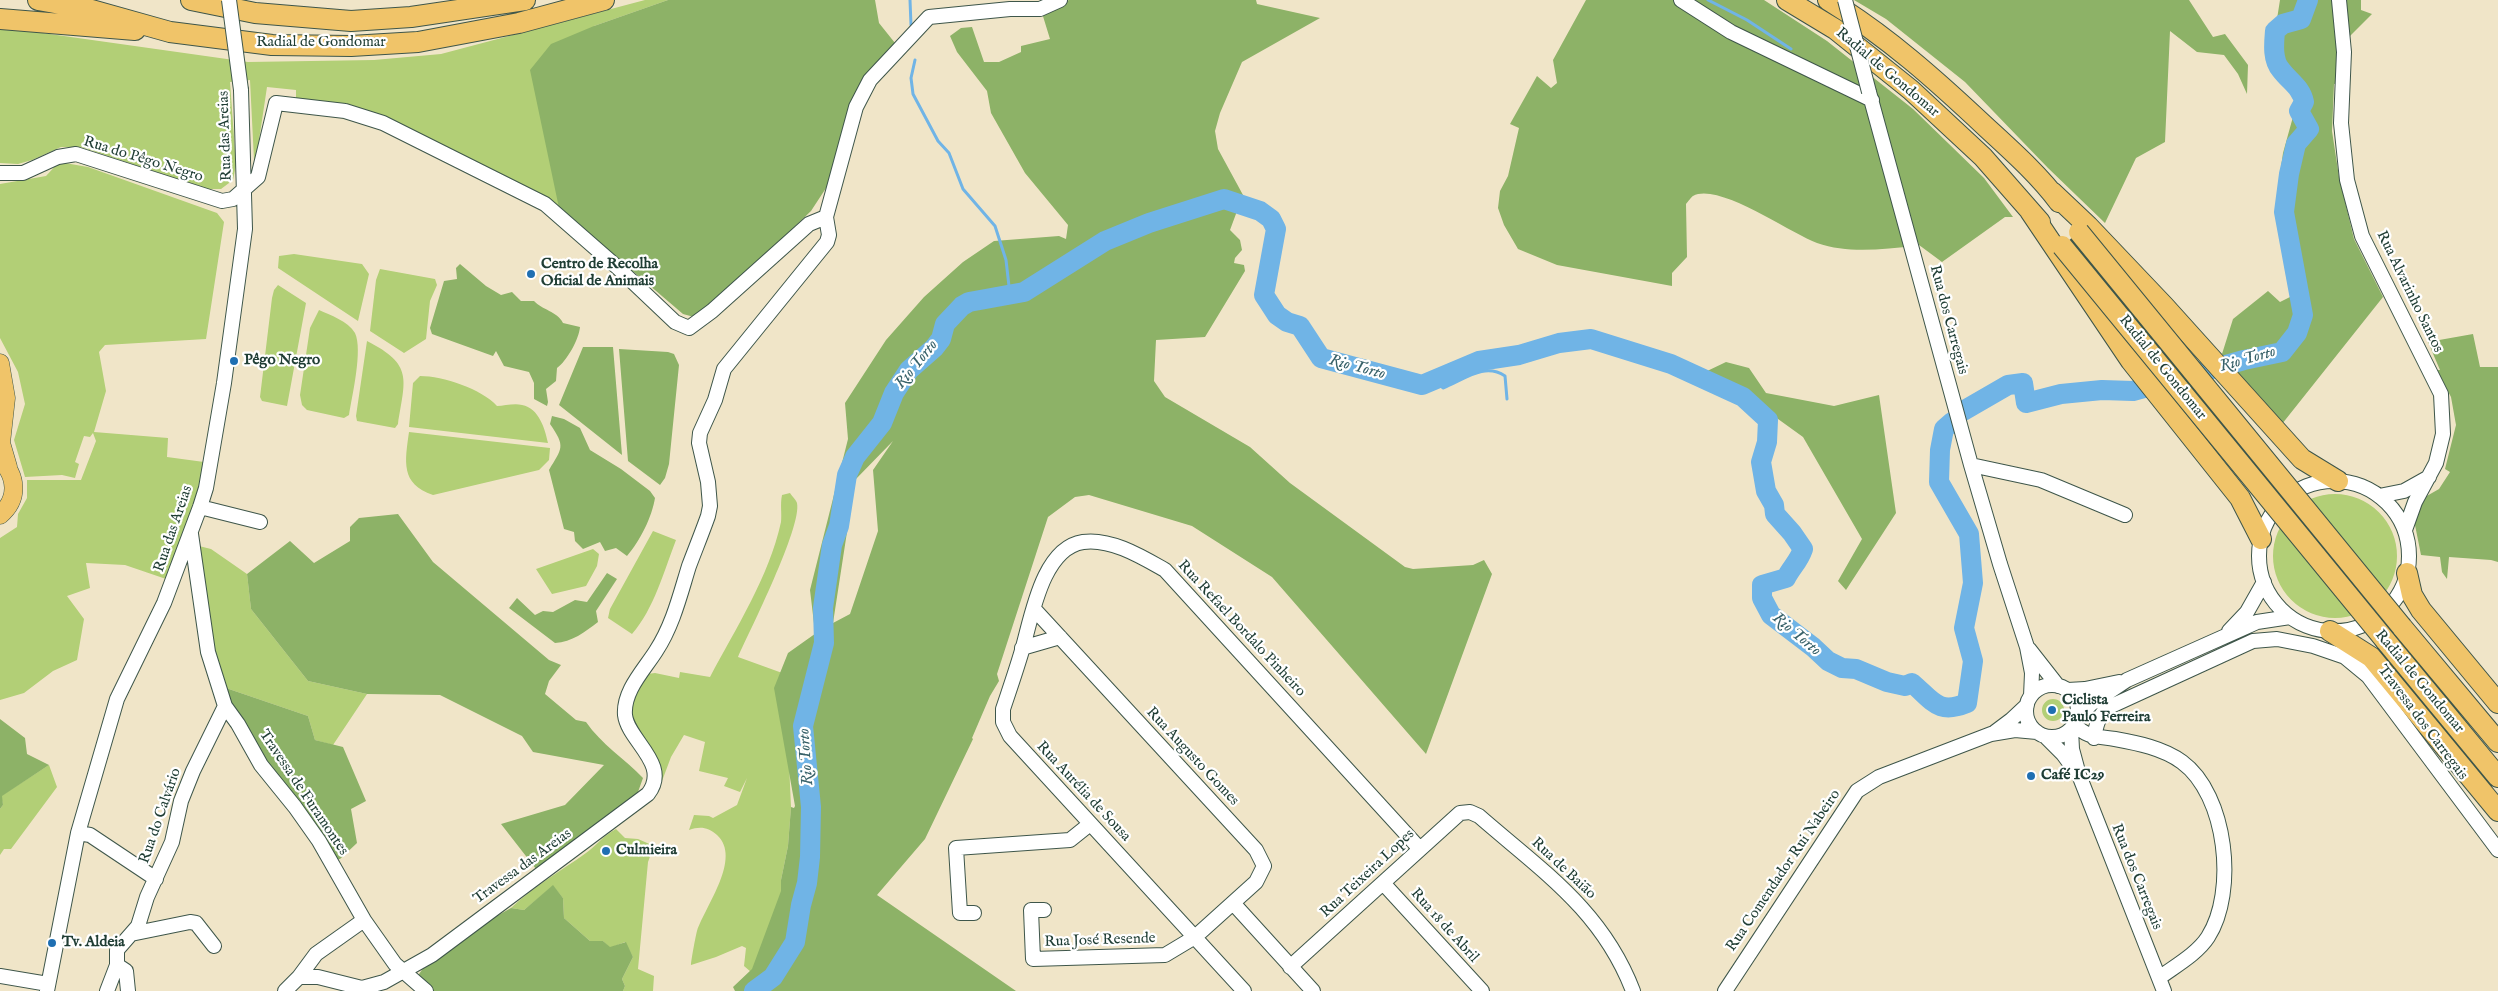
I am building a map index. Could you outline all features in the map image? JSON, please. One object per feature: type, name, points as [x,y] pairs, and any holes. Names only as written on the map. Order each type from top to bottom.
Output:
[{"type":"highway","name":"Radial de Gondomar","points":[[38,0],[88,9],[170,32],[272,45],[351,46],[418,42],[519,23],[604,0]]},
{"type":"highway","name":"Radial de Gondomar","points":[[191,0],[256,13],[351,21],[411,17],[525,0]]},
{"type":"highway","name":"Radial de Gondomar","points":[[1787,0],[1835,29],[1910,90],[1984,157],[2498,777]]},
{"type":"highway","name":"Radial de Gondomar","points":[[1828,0],[1881,36],[1929,73],[2052,192],[2084,229],[2402,627],[2498,742]]},
{"type":"highway","points":[[0,19],[88,28],[170,32]]},
{"type":"highway","points":[[2084,229],[2302,459],[2338,481]]},
{"type":"highway","points":[[2059,249],[2130,361],[2240,498],[2261,539]]},
{"type":"highway","points":[[2407,573],[2412,595],[2421,610],[2498,703]]},
{"type":"highway","points":[[2330,631],[2371,658],[2498,811]]},
{"type":"main road","points":[[0,363],[6,398],[1,443],[4,463],[13,477],[14,487],[12,499],[0,515]]},
{"type":"street","name":"Rua das Areias","points":[[48,988],[78,832],[117,699],[164,603],[200,507],[224,383],[245,229],[241,90],[229,0]]},
{"type":"street","name":"Travessa das Areias","points":[[299,977],[318,976],[362,988],[384,982],[440,949],[648,794],[654,780],[650,761],[645,749],[628,725],[625,715],[628,699],[636,680],[657,650],[670,623],[708,516],[710,506],[708,482],[699,443],[700,433],[715,400],[724,369],[827,242],[829,236],[826,217],[856,106],[870,80],[929,17],[1010,9],[1040,9],[1060,0]]},
{"type":"street","points":[[1681,0],[1731,32],[1870,96]]},
{"type":"street","name":"Rua dos Carregais","points":[[1845,0],[1971,465],[2027,647],[2032,673],[2029,700]]},
{"type":"street","name":"Rua Alvarinho Santos","points":[[2339,0],[2344,52],[2341,123],[2350,190],[2362,236],[2441,394],[2443,434],[2436,462],[2430,477],[2415,502],[2405,530]]},
{"type":"street","points":[[244,190],[258,177],[276,103],[345,111],[383,123],[545,204],[617,267],[675,322],[689,328],[712,311],[808,224],[826,217]]},
{"type":"street","name":"Rua do Pêgo Negro","points":[[0,173],[23,173],[58,157],[76,154],[222,202],[233,199],[244,190]]},
{"type":"street","points":[[1971,465],[2041,480],[2125,515]]},
{"type":"street","points":[[2378,496],[2404,491],[2430,477]]},
{"type":"street","points":[[2338,481],[2359,486],[2378,496],[2394,511],[2405,530],[2409,559],[2407,573],[2395,600],[2374,620],[2360,626],[2330,631],[2303,624],[2290,617],[2274,601],[2264,582],[2260,561],[2261,539],[2274,512],[2295,492],[2308,486],[2338,481]]},
{"type":"street","points":[[200,507],[260,522]]},
{"type":"street","name":"Travessa de Furamontes","points":[[190,531],[208,652],[225,706],[238,724],[261,765],[295,807],[319,841],[364,920],[403,972],[426,991]]},
{"type":"street","name":"Rua Refael Bordalo Pinheiro","points":[[1022,648],[1040,587],[1056,559],[1067,549],[1082,542],[1102,542],[1139,555],[1166,570],[1418,848]]},
{"type":"street","points":[[2224,635],[2247,612],[2264,582]]},
{"type":"street","name":"Rua Augusto Gomes","points":[[1034,609],[1256,850],[1264,866],[1256,882],[1233,903]]},
{"type":"street","points":[[2127,680],[2085,689],[2043,687],[2029,700],[2026,715],[2030,725],[2042,734],[2056,737],[2074,723],[2091,704],[2127,680],[2224,635],[2258,622],[2290,617]]},
{"type":"street","points":[[1022,648],[1060,637]]},
{"type":"street","name":"Travessa dos Carregais","points":[[2094,738],[2097,723],[2107,708],[2253,641],[2277,639],[2313,646],[2345,657],[2368,676],[2498,850]]},
{"type":"street","name":"Rua dos Carregais","points":[[2027,647],[2063,688]]},
{"type":"street","name":"Rua Aurélia de Sousa","points":[[1022,648],[1003,709],[1003,722],[1010,736],[1244,991]]},
{"type":"street","points":[[2063,688],[2074,697],[2078,707],[2074,723]]},
{"type":"street","name":"Rua Comendador Rui Nabeiro","points":[[1991,734],[2011,720],[2029,700]]},
{"type":"street","name":"Rua do Calvário","points":[[107,991],[121,968],[117,950],[138,926],[172,842],[182,801],[193,771],[225,706]]},
{"type":"street","points":[[2074,723],[2083,734],[2094,738],[2112,739],[2146,746],[2182,762],[2197,776],[2208,798],[2225,847],[2225,870],[2219,918],[2199,949],[2161,985]]},
{"type":"street","name":"Rua dos Carregais","points":[[2074,723],[2072,748],[2079,776],[2161,985]]},
{"type":"street","name":"Rua Comendador Rui Nabeiro","points":[[1725,991],[1857,791],[1879,777],[1991,734],[2015,730],[2042,734]]},
{"type":"street","name":"Rua dos Carregais","points":[[2042,734],[2063,754],[2079,776]]},
{"type":"street","name":"Rua Teixeira Lopes","points":[[1290,967],[1418,848],[1460,813],[1470,812]]},
{"type":"street","name":"Rua de Baião","points":[[1470,812],[1479,816],[1580,904],[1599,928],[1623,966],[1633,991]]},
{"type":"street","points":[[974,913],[960,913],[956,848],[1070,840],[1090,824]]},
{"type":"street","points":[[78,832],[90,835],[156,879]]},
{"type":"street","name":"Rua 18 de Abril","points":[[1382,882],[1482,991]]},
{"type":"street","points":[[1195,938],[1233,903],[1313,991]]},
{"type":"street","name":"Rua José Resende","points":[[1044,910],[1031,910],[1033,959],[1165,955],[1195,938]]},
{"type":"street","points":[[285,991],[299,977],[316,954],[364,920]]},
{"type":"street","points":[[131,934],[190,922],[196,923],[214,946]]},
{"type":"street","points":[[121,968],[128,991]]},
{"type":"street","points":[[0,976],[48,988]]},
{"type":"green space","points":[[645,0],[668,0],[594,26],[559,208],[387,118],[347,104],[296,99],[296,90],[267,87],[256,160],[254,160],[250,80],[230,82],[236,165],[233,180],[221,189],[207,189],[81,147],[61,147],[18,164],[0,163],[0,27],[248,62],[374,60],[441,54]]},
{"type":"green space","points":[[668,0],[875,0],[879,23],[895,43],[851,104],[828,185],[811,211],[718,300],[694,317],[683,314],[559,208],[530,70],[551,44],[594,26]]},
{"type":"green space","points":[[1069,0],[1256,0],[1257,4],[1320,18],[1242,62],[1220,113],[1215,131],[1218,149],[1243,195],[1230,230],[1240,240],[1242,250],[1235,258],[1234,263],[1244,265],[1245,271],[1205,337],[1156,340],[1154,381],[1165,397],[1250,447],[1290,483],[1405,567],[1413,569],[1473,565],[1484,560],[1492,574],[1426,754],[1272,577],[1192,526],[1089,495],[1075,497],[1048,517],[997,674],[999,681],[990,696],[973,739],[925,839],[877,895],[1016,991],[735,991],[733,987],[752,969],[781,891],[781,880],[788,846],[791,807],[794,808],[795,806],[774,688],[788,653],[819,631],[815,632],[810,590],[848,439],[845,403],[886,340],[924,297],[963,262],[994,241],[1059,236],[1066,239],[1068,225],[1025,173],[991,113],[987,91],[957,52],[950,36],[961,28],[972,27],[984,62],[999,62],[1021,52],[1021,46],[1050,39],[1042,13]],"holes":[[[893,441],[873,470],[878,531],[850,614],[833,623],[855,480]]]},
{"type":"green space","points":[[1586,0],[1764,0],[1827,41],[1913,109],[1984,178],[2013,217],[2005,217],[1942,262],[1919,245],[1918,242],[1916,246],[1853,250],[1817,243],[1737,202],[1720,196],[1705,194],[1693,196],[1686,204],[1687,257],[1672,273],[1672,286],[1557,265],[1518,249],[1504,225],[1498,208],[1500,191],[1508,176],[1519,128],[1510,124],[1537,76],[1551,88],[1557,83],[1553,60]]},
{"type":"green space","points":[[1854,0],[2189,0],[2213,37],[2225,34],[2248,65],[2247,94],[2238,74],[2224,55],[2197,52],[2170,31],[2165,142],[2136,158],[2105,223],[2048,168],[1965,82],[1886,19]]},
{"type":"green space","points":[[2280,0],[2361,0],[2361,10],[2372,14],[2340,46],[2340,83],[2334,84],[2332,131],[2339,177],[2354,239],[2383,297],[2282,424],[2222,354],[2233,319],[2268,291],[2280,302],[2290,297],[2304,300],[2287,213],[2278,188],[2283,153],[2299,95],[2274,69],[2270,57],[2268,32],[2277,19]]},
{"type":"green space","points":[[59,162],[88,167],[217,213],[224,222],[206,339],[105,345],[99,352],[106,391],[94,432],[168,438],[167,457],[204,462],[200,494],[169,580],[125,565],[86,563],[90,588],[67,596],[84,619],[77,660],[53,671],[24,693],[0,700],[0,538],[17,527],[18,514],[27,498],[27,480],[81,480],[96,441],[93,433],[90,437],[84,436],[75,462],[79,464],[75,478],[62,475],[25,477],[14,440],[25,404],[18,372],[0,338],[0,184],[46,176]]},
{"type":"green space","points":[[294,254],[362,264],[369,274],[358,321],[278,268],[279,256]]},
{"type":"green space","points":[[460,264],[486,286],[501,295],[512,292],[521,301],[534,301],[557,316],[563,323],[580,327],[572,349],[557,368],[556,381],[546,389],[547,406],[534,399],[534,383],[529,372],[504,366],[496,351],[493,356],[432,334],[430,328],[444,281],[457,279],[456,268]]},
{"type":"green space","points":[[380,269],[435,279],[437,285],[430,301],[426,339],[404,353],[370,331],[376,280]]},
{"type":"green space","points":[[278,285],[306,303],[287,406],[262,401],[260,397],[272,298],[274,290]]},
{"type":"green space","points":[[319,310],[348,325],[355,333],[357,341],[357,361],[349,415],[344,418],[307,410],[302,405],[300,395],[310,328]]},
{"type":"green space","points":[[2473,334],[2480,367],[2498,367],[2498,562],[2449,557],[2447,579],[2442,572],[2440,557],[2421,555],[2414,520],[2404,509],[2439,489],[2450,472],[2445,469],[2456,425],[2451,397],[2437,370],[2440,370],[2428,342]]},
{"type":"green space","points":[[367,341],[393,358],[403,375],[403,395],[398,424],[395,428],[357,421],[356,416]]},
{"type":"green space","points":[[583,347],[613,347],[622,455],[559,405]]},
{"type":"green space","points":[[619,349],[668,352],[674,354],[679,365],[669,464],[665,478],[660,485],[628,461]]},
{"type":"green space","points":[[1726,362],[1749,368],[1766,393],[1834,406],[1879,395],[1896,513],[1846,590],[1838,581],[1862,539],[1803,437],[1742,393],[1703,373]]},
{"type":"green space","points":[[420,376],[440,378],[462,385],[482,394],[497,406],[516,404],[528,407],[533,410],[540,420],[548,443],[409,427],[413,383]]},
{"type":"green space","points":[[552,416],[564,419],[580,428],[590,450],[621,469],[650,491],[655,498],[645,529],[627,556],[616,548],[605,551],[600,542],[583,549],[575,541],[574,532],[564,529],[549,470],[557,457],[560,447],[558,438],[550,424]]},
{"type":"green space","points":[[409,432],[550,448],[549,460],[539,470],[433,495],[415,485],[410,478],[406,462]]},
{"type":"green space","points":[[790,493],[797,503],[792,533],[774,579],[738,657],[785,674],[791,807],[788,846],[781,880],[784,922],[751,972],[744,966],[746,948],[742,946],[691,965],[697,931],[720,882],[726,856],[724,845],[714,832],[704,828],[689,830],[694,815],[713,818],[737,805],[747,778],[740,792],[724,786],[728,778],[699,771],[705,742],[684,735],[671,757],[662,781],[653,780],[630,710],[632,696],[647,674],[655,673],[679,678],[680,672],[710,677],[760,582],[776,542],[781,522],[782,495]]},
{"type":"green space","points":[[2335,494],[2359,498],[2379,512],[2393,532],[2397,556],[2393,580],[2379,600],[2359,614],[2335,618],[2311,614],[2291,600],[2277,580],[2273,556],[2277,532],[2291,512],[2311,498]]},
{"type":"green space","points":[[398,514],[433,562],[549,660],[561,665],[549,681],[545,694],[576,720],[586,722],[606,744],[643,778],[638,792],[536,869],[501,824],[565,805],[604,765],[533,752],[522,736],[440,695],[367,694],[308,681],[251,609],[247,574],[290,541],[314,563],[350,541],[350,527],[359,518]]},
{"type":"green space","points":[[653,531],[676,540],[652,601],[640,624],[632,634],[608,618],[610,609]]},
{"type":"green space","points":[[199,546],[211,549],[247,574],[251,609],[308,681],[367,694],[333,745],[315,740],[308,716],[223,687],[215,663]]},
{"type":"green space","points":[[593,549],[599,554],[597,566],[586,586],[552,594],[536,569]]},
{"type":"green space","points":[[607,573],[617,579],[596,611],[598,622],[573,639],[555,643],[509,608],[517,598],[535,615],[543,611],[553,612],[575,600],[587,602]]},
{"type":"green space","points":[[223,687],[308,716],[315,740],[343,747],[366,801],[351,809],[357,843],[340,859],[334,860],[251,745]]},
{"type":"green space","points":[[2053,699],[2061,702],[2064,710],[2061,718],[2053,721],[2045,718],[2042,710],[2045,702]]},
{"type":"green space","points":[[0,719],[25,738],[27,754],[49,765],[2,796],[3,805],[0,809]]},
{"type":"green space","points":[[49,765],[57,787],[11,849],[4,849],[0,855],[0,809],[3,805],[1,796]]},
{"type":"green space","points":[[616,829],[625,838],[638,839],[654,846],[648,862],[638,969],[654,976],[653,991],[623,991],[625,986],[622,979],[633,957],[625,942],[610,948],[603,941],[590,941],[564,918],[563,898],[553,886],[524,910],[511,908]]},
{"type":"green space","points":[[553,885],[563,898],[564,918],[590,941],[603,941],[610,947],[626,942],[633,957],[622,979],[625,986],[623,991],[434,991],[417,977],[426,964],[452,949],[486,922],[511,908],[524,910]]},
{"type":"waterway","points":[[910,0],[911,25]]},
{"type":"waterway","points":[[1708,0],[1747,20],[1791,49]]},
{"type":"waterway","name":"Rio Torto","points":[[1963,411],[2008,385],[2023,383],[2026,403],[2061,394],[2102,390],[2133,391],[2244,360],[2282,352],[2297,333],[2303,315],[2284,212],[2289,174],[2296,144],[2309,129],[2299,111],[2304,102],[2303,97],[2276,61],[2274,51],[2275,31],[2283,24],[2301,19],[2308,0]]},
{"type":"waterway","points":[[915,60],[911,78],[913,94],[938,141],[949,153],[963,189],[995,226],[1006,260],[1010,295]]},
{"type":"waterway","name":"Rio Torto","points":[[754,991],[773,977],[795,942],[807,883],[810,857],[811,807],[803,726],[824,643],[823,608],[832,545],[839,526],[847,475],[855,457],[882,423],[894,393],[909,370],[934,348],[941,339],[945,324],[962,306],[969,302],[1024,292],[1105,241],[1149,223],[1224,199],[1260,211],[1271,219],[1276,229],[1264,295],[1277,315],[1287,322],[1300,326],[1321,358],[1422,385],[1479,361],[1519,355],[1559,343],[1591,339],[1671,364],[1743,397],[1768,420],[1767,442],[1761,462],[1766,491],[1774,505],[1775,514],[1803,549],[1786,578],[1762,585],[1762,598],[1771,615],[1828,661],[1842,668],[1856,669],[1887,682],[1905,686],[1912,683],[1942,707],[1967,703],[1973,661],[1964,628],[1973,583],[1969,534],[1939,482],[1940,450],[1944,429],[1952,422]]},
{"type":"waterway","points":[[1433,379],[1443,388],[1474,374],[1489,371],[1497,372],[1505,376],[1507,399]]},
{"type":"place","name":"Centro de Recolha Oficial de Animais","points":[[531,274]]},
{"type":"place","name":"Pêgo Negro","points":[[234,361]]},
{"type":"place","name":"Ciclista Paulo Ferreira","points":[[2052,710]]},
{"type":"place","name":"Café IC29","points":[[2031,776]]},
{"type":"place","name":"Culmieira","points":[[606,851]]},
{"type":"place","name":"Tv. Aldeia","points":[[52,943]]}]
